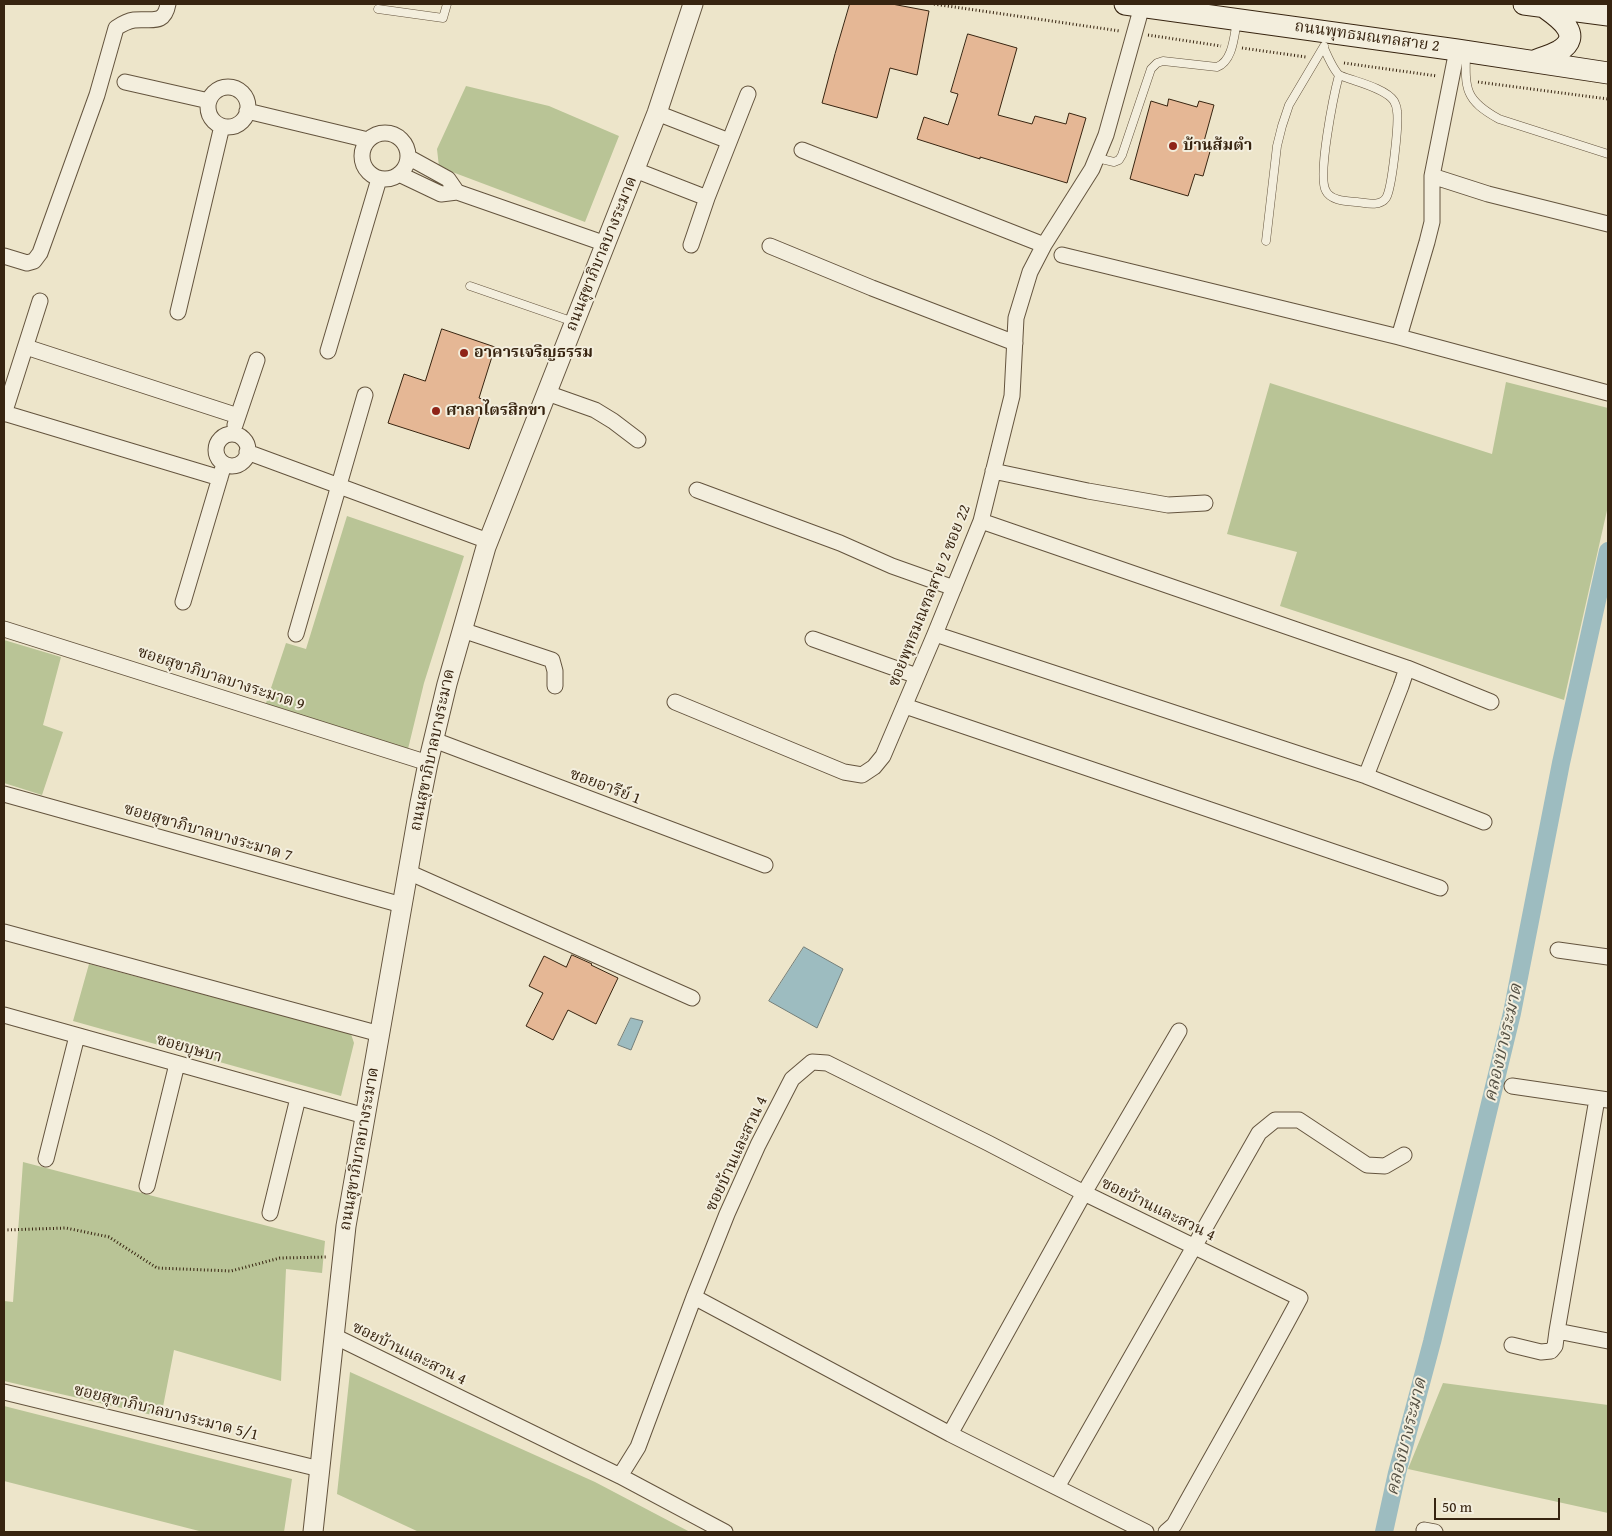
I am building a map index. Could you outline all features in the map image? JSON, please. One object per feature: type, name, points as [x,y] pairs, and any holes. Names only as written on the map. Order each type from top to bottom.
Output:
[{"type":"main road","name":"ถนนพุทธมณฑลสาย 2","points":[[1134,5],[1238,19],[1325,40],[1462,50],[1608,73]]},
{"type":"main road","points":[[1534,5],[1599,11]]},
{"type":"main road","points":[[1533,62],[1560,50],[1568,42],[1570,32],[1566,24],[1534,5]]},
{"type":"street","points":[[4,256],[27,263],[34,261],[40,253],[97,95],[116,28],[124,22],[160,18],[166,13],[168,4]]},
{"type":"street","name":"ถนนสุขาภิบาลบางระมาด","points":[[313,1532],[346,1226],[428,763],[447,684],[488,541],[657,113],[693,4]]},
{"type":"street","name":"ซอยพุทธมณฑลสาย 2 ซอย 22","points":[[676,702],[844,772],[862,775],[874,767],[883,756],[936,634],[981,521],[1012,396],[1016,318],[1030,272],[1044,245],[1087,177],[1106,135],[1134,33],[1134,5]]},
{"type":"street","points":[[1399,337],[1428,242],[1432,222],[1432,176],[1459,79],[1462,50]]},
{"type":"street","points":[[125,82],[209,101]]},
{"type":"street","points":[[232,88],[239,91],[247,103],[245,117],[235,126],[222,126],[210,116],[208,109],[209,101],[218,90],[232,88]]},
{"type":"street","points":[[691,245],[707,198],[748,94]]},
{"type":"street","points":[[247,111],[368,140]]},
{"type":"street","points":[[657,113],[729,141]]},
{"type":"street","points":[[178,312],[222,126]]},
{"type":"street","points":[[380,133],[387,133],[400,138],[405,144],[408,157],[405,167],[399,174],[389,179],[379,179],[366,170],[362,162],[362,155],[368,140],[380,133]]},
{"type":"street","points":[[802,150],[1044,245]]},
{"type":"street","points":[[408,157],[448,179],[457,192]]},
{"type":"street","points":[[635,170],[707,198]]},
{"type":"street","points":[[399,174],[441,194],[457,192],[606,244]]},
{"type":"street","points":[[1432,176],[1488,194],[1608,224]]},
{"type":"street","points":[[328,351],[379,179]]},
{"type":"street","points":[[770,246],[1015,344]]},
{"type":"street","points":[[1062,255],[1399,337],[1608,393]]},
{"type":"street","points":[[40,301],[4,413],[222,471]]},
{"type":"street","points":[[26,347],[238,416]]},
{"type":"street","points":[[232,434],[257,360]]},
{"type":"street","points":[[547,394],[596,410],[638,440]]},
{"type":"street","points":[[296,634],[365,395]]},
{"type":"street","points":[[183,602],[222,471],[216,447],[222,438],[232,434],[242,438],[248,447],[248,452],[243,461],[229,466],[222,471]]},
{"type":"street","points":[[248,452],[488,541]]},
{"type":"street","points":[[993,471],[1088,491],[1168,505],[1205,503]]},
{"type":"street","points":[[697,490],[840,543],[892,566],[954,588]]},
{"type":"street","points":[[981,521],[1407,668],[1491,702]]},
{"type":"street","name":"ซอยสุขาภิบาลบางระมาด 9","points":[[4,629],[428,763]]},
{"type":"street","points":[[462,630],[552,660],[555,671],[555,686]]},
{"type":"street","points":[[936,634],[1366,776],[1484,822]]},
{"type":"street","points":[[813,639],[918,676]]},
{"type":"street","points":[[1366,776],[1402,686],[1407,668]]},
{"type":"street","points":[[905,706],[1440,888]]},
{"type":"street","name":"ซอยอารีย์ 1","points":[[434,740],[765,865]]},
{"type":"street","name":"ซอยสุขาภิบาลบางระมาด 7","points":[[4,794],[402,905]]},
{"type":"street","points":[[408,872],[692,998]]},
{"type":"street","points":[[4,932],[380,1034]]},
{"type":"street","points":[[1558,950],[1608,957]]},
{"type":"street","name":"ซอยบุษบา","points":[[4,1015],[365,1116]]},
{"type":"street","points":[[950,1434],[1084,1193],[1179,1031]]},
{"type":"street","points":[[46,1159],[77,1036]]},
{"type":"street","name":"ซอยบ้านและสวน 4","points":[[334,1336],[620,1476],[638,1447],[694,1297],[727,1214],[758,1145],[792,1079],[812,1062],[827,1063],[1084,1193],[1300,1298],[1274,1348],[1174,1525],[1166,1532]]},
{"type":"street","points":[[147,1186],[177,1064]]},
{"type":"street","points":[[1512,1086],[1602,1099],[1555,1346],[1551,1352],[1541,1352],[1512,1345]]},
{"type":"street","points":[[270,1213],[298,1098]]},
{"type":"street","points":[[1057,1487],[1259,1133],[1275,1120],[1299,1120],[1367,1165],[1384,1166],[1404,1155]]},
{"type":"street","points":[[694,1297],[950,1434],[1146,1532]]},
{"type":"street","points":[[1557,1331],[1608,1341]]},
{"type":"street","name":"ซอยสุขาภิบาลบางระมาด 5/1","points":[[4,1392],[320,1469]]},
{"type":"street","points":[[620,1476],[725,1532]]},
{"type":"lane","points":[[378,8],[443,18],[447,4]]},
{"type":"lane","points":[[1097,158],[1114,162],[1119,160],[1146,78],[1157,63],[1163,61],[1217,67],[1223,64],[1229,55],[1238,19]]},
{"type":"lane","points":[[1266,241],[1277,146],[1282,126],[1289,105],[1317,59],[1325,40]]},
{"type":"lane","points":[[1325,40],[1331,61],[1339,75],[1385,92],[1394,100],[1397,112],[1396,145],[1386,198],[1380,203],[1342,200],[1330,196],[1325,190],[1323,180],[1325,154],[1333,97],[1339,75]]},
{"type":"lane","points":[[1459,79],[1482,110],[1499,119],[1608,154]]},
{"type":"lane","points":[[470,286],[575,322]]},
{"type":"path","points":[[934,4],[1317,59]]},
{"type":"path","points":[[1331,61],[1608,99]]},
{"type":"path","points":[[4,1230],[66,1228],[109,1237],[158,1268],[231,1271],[280,1258],[342,1258]]},
{"type":"green space","points":[[466,86],[549,106],[619,136],[585,222],[439,167],[437,149]]},
{"type":"green space","points":[[1506,382],[1608,408],[1608,506],[1564,700],[1280,606],[1297,552],[1227,534],[1270,383],[1492,454]]},
{"type":"green space","points":[[347,516],[464,556],[424,683],[408,749],[265,706],[286,643],[306,649]]},
{"type":"green space","points":[[4,640],[61,657],[43,725],[63,732],[42,795],[4,783]]},
{"type":"green space","points":[[89,964],[351,1034],[354,1043],[341,1096],[73,1021]]},
{"type":"green space","points":[[23,1162],[325,1241],[322,1273],[286,1269],[281,1381],[174,1350],[161,1417],[4,1381],[4,1301],[13,1302]]},
{"type":"green space","points":[[350,1372],[595,1482],[690,1532],[419,1532],[337,1494]]},
{"type":"green space","points":[[1443,1383],[1608,1405],[1608,1513],[1408,1469]]},
{"type":"green space","points":[[4,1406],[292,1479],[284,1532],[203,1532],[4,1481]]},
{"type":"water","points":[[804,947],[843,969],[817,1028],[769,1001]]},
{"type":"water","points":[[631,1018],[643,1021],[631,1050],[618,1045]]},
{"type":"building","points":[[850,4],[892,4],[929,11],[917,75],[890,68],[877,118],[822,103]]},
{"type":"building","points":[[968,34],[1017,48],[998,115],[1032,124],[1035,116],[1066,124],[1069,113],[1086,118],[1067,183],[917,139],[924,117],[948,125],[958,94],[951,92]]},
{"type":"building","name":"บ้านส้มตำ","points":[[1169,99],[1197,107],[1199,101],[1214,105],[1203,145],[1211,148],[1203,176],[1195,174],[1188,196],[1130,179],[1151,101],[1167,106]]},
{"type":"building","points":[[442,329],[495,347],[479,398],[485,400],[469,449],[388,423],[404,374],[425,381]]},
{"type":"building","points":[[572,955],[618,978],[596,1024],[568,1010],[553,1040],[526,1026],[543,993],[529,986],[544,956],[566,967]]},
{"type":"waterway","name":"คลองบางระมาด","points":[[1384,1532],[1397,1473],[1432,1342],[1512,1013],[1561,763],[1608,551]]},
{"type":"place","name":"บ้านส้มตำ","points":[[1173,146]]},
{"type":"place","name":"อาคารเจริญธรรม","points":[[464,353]]},
{"type":"place","name":"ศาลาไตรสิกขา","points":[[436,411]]}]
